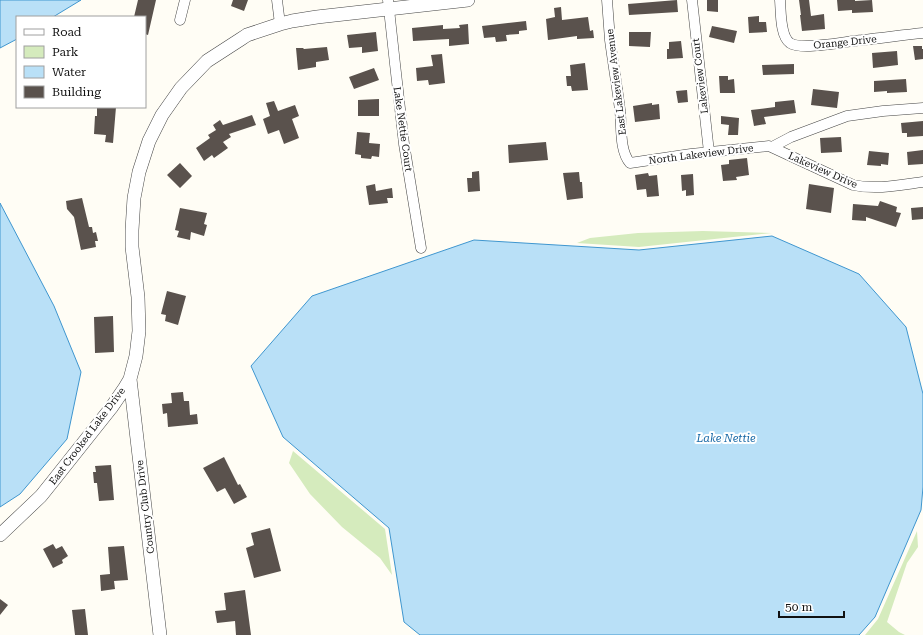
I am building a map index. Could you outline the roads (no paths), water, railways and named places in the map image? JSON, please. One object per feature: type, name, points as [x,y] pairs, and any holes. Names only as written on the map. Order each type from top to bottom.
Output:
[{"type":"street","points":[[180,20],[185,0]]},
{"type":"street","points":[[277,0],[280,24]]},
{"type":"street","name":"East Crooked Lake Drive","points":[[0,535],[41,496],[111,408],[130,378],[136,356],[139,331],[138,296],[132,247],[134,198],[139,172],[149,141],[162,115],[181,88],[207,61],[247,35],[280,24],[389,4],[468,0]]},
{"type":"street","name":"East Lakeview Avenue","points":[[607,0],[610,40],[620,111],[624,154],[630,163]]},
{"type":"street","name":"Lakeview Court","points":[[692,0],[709,152]]},
{"type":"street","name":"Orange Drive","points":[[780,0],[782,32],[785,38],[796,46],[815,46],[923,33]]},
{"type":"street","name":"Lake Nettie Court","points":[[389,4],[404,144],[421,248]]},
{"type":"street","points":[[772,147],[791,137],[846,116],[923,108]]},
{"type":"street","name":"North Lakeview Drive","points":[[630,163],[709,152],[768,146],[772,147]]},
{"type":"street","name":"Lakeview Drive","points":[[772,147],[853,185],[875,188],[923,182]]},
{"type":"street","name":"Country Club Drive","points":[[130,378],[160,635]]},
{"type":"water","points":[[0,0],[81,0],[55,16],[16,16],[16,40],[0,48]]},
{"type":"water","points":[[0,203],[54,306],[81,372],[67,439],[20,494],[0,507]]},
{"type":"water","name":"Lake Nettie","points":[[772,236],[859,274],[906,327],[923,394],[923,487],[921,510],[875,617],[859,635],[420,635],[404,622],[389,528],[283,437],[251,366],[312,296],[474,240],[639,250]]}]
